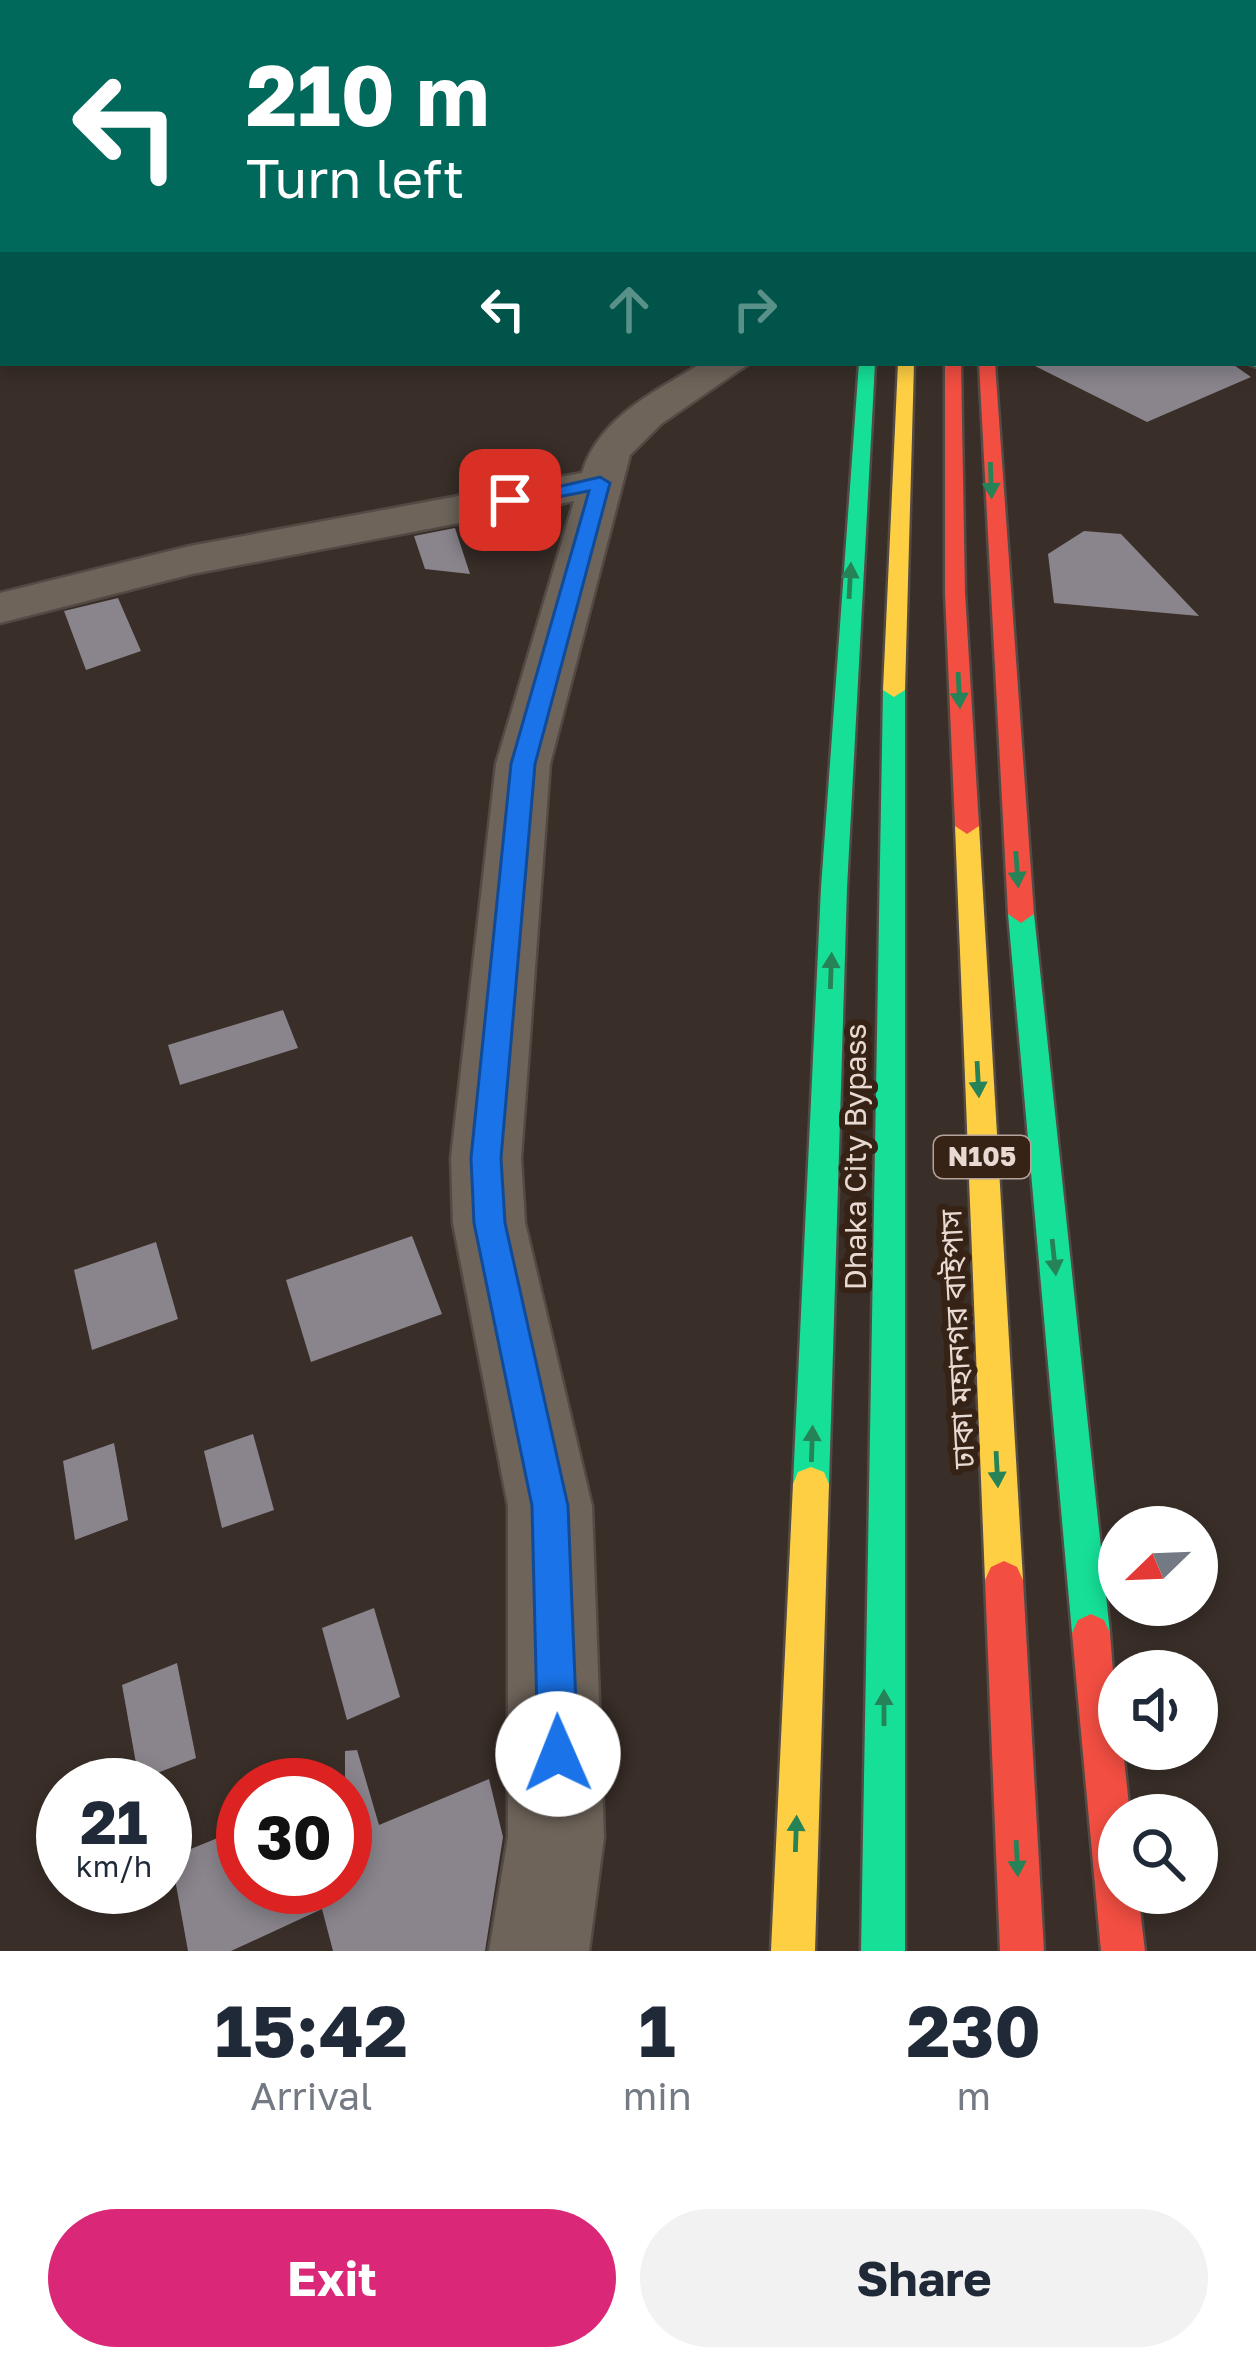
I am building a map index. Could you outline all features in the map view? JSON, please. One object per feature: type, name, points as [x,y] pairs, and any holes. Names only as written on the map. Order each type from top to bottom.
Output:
[{"type":"main road","points":[[793,1951],[838,818],[868,366]]},
{"type":"main road","name":"Dhaka City Bypass","points":[[883,1951],[894,716],[906,366]]},
{"type":"main road","name":"ঢাকা মহানগর বাইপাস","points":[[952,366],[956,616],[1022,1951]]},
{"type":"main road","points":[[987,366],[995,591],[1021,916],[1123,1951]]},
{"type":"street","points":[[539,1951],[556,1837],[550,1506],[490,1223],[486,1158],[523,764],[610,451],[625,432],[725,366]]},
{"type":"street","points":[[0,608],[154,568],[600,483]]},
{"type":"building","points":[[1035,366],[1235,366],[1251,377],[1147,422]]},
{"type":"building","points":[[455,528],[470,574],[425,569],[414,536]]},
{"type":"building","points":[[1084,531],[1121,534],[1199,616],[1054,603],[1048,554]]},
{"type":"building","points":[[118,598],[141,651],[86,670],[64,611]]},
{"type":"building","points":[[283,1010],[298,1048],[180,1085],[168,1045]]},
{"type":"building","points":[[412,1236],[442,1314],[311,1362],[286,1280]]},
{"type":"building","points":[[156,1242],[178,1319],[92,1350],[74,1270]]},
{"type":"building","points":[[253,1434],[274,1510],[222,1528],[204,1451]]},
{"type":"building","points":[[114,1443],[128,1520],[75,1540],[63,1461]]},
{"type":"building","points":[[374,1608],[400,1697],[347,1720],[322,1628]]},
{"type":"building","points":[[177,1663],[196,1758],[135,1758],[122,1685]]},
{"type":"building","points":[[357,1750],[359,1758],[345,1758],[345,1751]]},
{"type":"building","points":[[489,1779],[503,1837],[485,1951],[333,1951],[323,1914],[372,1914],[372,1801],[379,1825]]},
{"type":"building","points":[[216,1839],[216,1914],[311,1914],[231,1951],[188,1951],[181,1914],[192,1914],[192,1848]]},
{"type":"traffic: fast","points":[[811,1484],[834,888],[867,366]]},
{"type":"traffic: fast","points":[[883,1951],[894,690]]},
{"type":"traffic: fast","points":[[1021,914],[1091,1633]]},
{"type":"traffic: slow","points":[[894,690],[906,366]]},
{"type":"traffic: slow","points":[[967,826],[1004,1580]]},
{"type":"traffic: slow","points":[[793,1951],[811,1484]]},
{"type":"traffic: jam","points":[[953,366],[955,593],[967,826]]},
{"type":"traffic: jam","points":[[987,366],[1021,914]]},
{"type":"traffic: jam","points":[[1004,1580],[1022,1951]]},
{"type":"traffic: jam","points":[[1091,1633],[1123,1951]]},
{"type":"route","points":[[510,500],[600,483],[523,764],[486,1158],[490,1223],[550,1506],[558,1754]]}]
